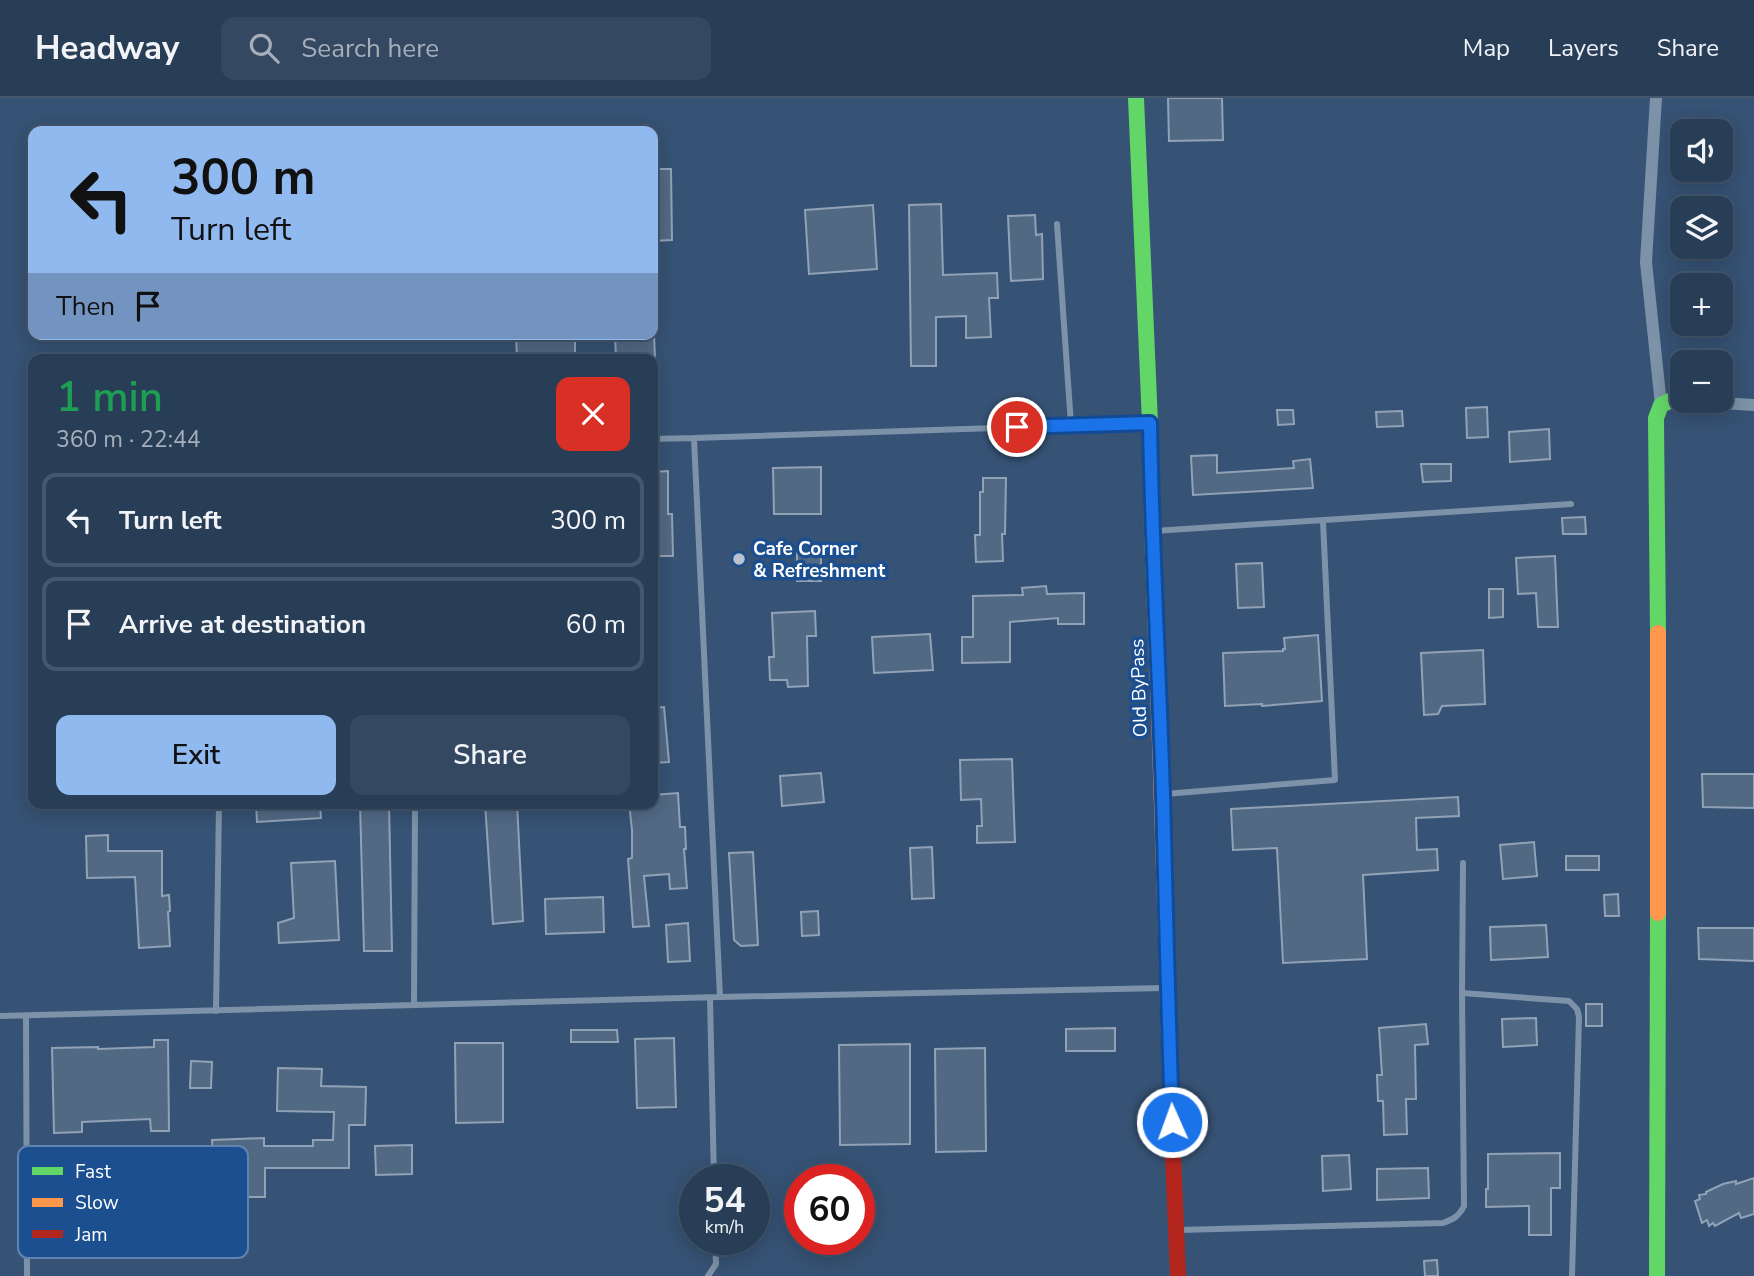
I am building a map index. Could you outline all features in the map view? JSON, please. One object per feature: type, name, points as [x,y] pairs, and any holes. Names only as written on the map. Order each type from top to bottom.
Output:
[{"type":"main road","name":"Old ByPass","points":[[1136,98],[1150,423],[1178,1276]]},
{"type":"main road","points":[[1657,1276],[1659,732],[1656,418],[1661,405],[1670,401]]},
{"type":"street","points":[[1656,98],[1646,262],[1661,405]]},
{"type":"street","points":[[1733,404],[1754,405]]},
{"type":"lane","points":[[1057,225],[1071,425]]},
{"type":"lane","points":[[658,439],[1150,423]]},
{"type":"lane","points":[[694,439],[720,997]]},
{"type":"lane","points":[[1152,531],[1571,504]]},
{"type":"lane","points":[[1163,794],[1335,780],[1322,521]]},
{"type":"lane","points":[[216,1011],[219,809]]},
{"type":"lane","points":[[414,1005],[415,809]]},
{"type":"lane","points":[[1176,1230],[1443,1223],[1460,1214],[1464,1206],[1463,863]]},
{"type":"lane","points":[[0,1017],[720,997],[1167,988]]},
{"type":"lane","points":[[1462,993],[1569,1001],[1577,1009],[1579,1017],[1572,1276]]},
{"type":"lane","points":[[710,998],[714,1164]]},
{"type":"lane","points":[[26,1016],[26,1146]]},
{"type":"lane","points":[[708,1276],[716,1264],[716,1255]]},
{"type":"lane","points":[[27,1258],[27,1276]]},
{"type":"building","points":[[1168,98],[1222,98],[1223,140],[1169,141]]},
{"type":"building","points":[[658,169],[671,169],[672,240],[658,241]]},
{"type":"building","points":[[941,204],[943,275],[997,273],[998,298],[989,298],[991,337],[966,338],[966,316],[936,317],[936,366],[911,366],[909,205]]},
{"type":"building","points":[[873,205],[877,269],[809,274],[805,210]]},
{"type":"building","points":[[1035,215],[1036,235],[1042,234],[1043,279],[1011,281],[1008,216]]},
{"type":"building","points":[[516,340],[575,340],[575,354],[517,354]]},
{"type":"building","points":[[615,340],[654,340],[655,354],[616,354]]},
{"type":"building","points":[[1487,407],[1488,437],[1467,438],[1466,408]]},
{"type":"building","points":[[1277,410],[1293,410],[1294,424],[1278,425]]},
{"type":"building","points":[[1402,411],[1403,426],[1377,427],[1376,412]]},
{"type":"building","points":[[1549,429],[1550,459],[1510,462],[1509,432]]},
{"type":"building","points":[[1217,455],[1217,473],[1294,468],[1293,461],[1310,459],[1313,488],[1193,495],[1191,456]]},
{"type":"building","points":[[1421,464],[1451,464],[1451,481],[1423,482]]},
{"type":"building","points":[[821,467],[821,514],[774,514],[773,468]]},
{"type":"building","points":[[668,471],[668,514],[672,514],[673,556],[658,556],[658,472]]},
{"type":"building","points":[[983,478],[1006,478],[1003,561],[976,562],[975,535],[980,535],[980,492],[983,492]]},
{"type":"building","points":[[1585,517],[1586,534],[1563,534],[1562,518]]},
{"type":"building","points":[[797,550],[821,550],[821,581],[797,581]]},
{"type":"building","points":[[1555,556],[1558,627],[1538,627],[1536,593],[1518,594],[1516,558]]},
{"type":"building","points":[[1262,563],[1264,607],[1238,608],[1236,564]]},
{"type":"building","points":[[1046,586],[1047,594],[1084,593],[1084,624],[1058,624],[1058,618],[1010,622],[1010,662],[962,663],[962,637],[973,637],[973,596],[1023,595],[1022,588]]},
{"type":"building","points":[[1489,589],[1503,589],[1503,617],[1489,618]]},
{"type":"building","points":[[815,611],[816,636],[807,636],[808,686],[788,687],[787,680],[770,680],[769,657],[774,657],[772,613]]},
{"type":"building","points":[[930,634],[933,670],[874,673],[872,637]]},
{"type":"building","points":[[1318,635],[1322,701],[1225,706],[1223,653],[1283,651],[1284,638]]},
{"type":"building","points":[[1483,650],[1485,704],[1442,706],[1438,714],[1424,715],[1421,653]]},
{"type":"building","points":[[664,707],[669,762],[658,763],[658,708]]},
{"type":"building","points":[[1012,759],[1015,842],[977,843],[977,826],[982,826],[981,799],[961,800],[960,760]]},
{"type":"building","points":[[821,773],[824,802],[782,806],[780,776]]},
{"type":"building","points":[[1702,774],[1754,774],[1754,808],[1703,807]]},
{"type":"building","points":[[678,793],[680,827],[685,827],[687,888],[670,889],[669,874],[644,876],[649,926],[633,927],[628,859],[632,858],[630,809],[658,809],[658,795]]},
{"type":"building","points":[[1458,797],[1459,816],[1416,818],[1417,850],[1437,849],[1438,870],[1363,875],[1367,959],[1283,963],[1277,848],[1233,850],[1231,809]]},
{"type":"building","points":[[256,809],[320,809],[321,818],[257,822]]},
{"type":"building","points":[[360,809],[389,809],[392,951],[364,951]]},
{"type":"building","points":[[485,809],[517,809],[523,921],[493,924]]},
{"type":"building","points":[[108,835],[108,851],[162,851],[162,896],[169,895],[170,946],[139,948],[135,877],[87,878],[86,836]]},
{"type":"building","points":[[1534,842],[1537,876],[1503,879],[1500,845]]},
{"type":"building","points":[[932,847],[934,898],[912,899],[910,848]]},
{"type":"building","points":[[753,852],[758,945],[741,946],[734,940],[729,853]]},
{"type":"building","points":[[1566,856],[1599,856],[1599,870],[1566,870]]},
{"type":"building","points":[[335,861],[339,940],[279,943],[278,923],[294,918],[291,863]]},
{"type":"building","points":[[1618,894],[1619,916],[1605,916],[1604,895]]},
{"type":"building","points":[[603,897],[604,932],[546,934],[545,899]]},
{"type":"building","points":[[818,911],[819,935],[802,936],[801,912]]},
{"type":"building","points":[[688,923],[690,961],[668,962],[666,925]]},
{"type":"building","points":[[1546,925],[1548,957],[1491,960],[1490,927]]},
{"type":"building","points":[[1698,928],[1754,928],[1754,961],[1699,959]]},
{"type":"building","points":[[1586,1004],[1602,1004],[1602,1026],[1586,1026]]},
{"type":"building","points":[[1536,1018],[1537,1045],[1503,1047],[1502,1019]]},
{"type":"building","points":[[1426,1024],[1428,1044],[1415,1045],[1416,1099],[1406,1099],[1407,1134],[1384,1135],[1383,1101],[1378,1101],[1377,1075],[1382,1075],[1379,1028]]},
{"type":"building","points":[[1115,1028],[1115,1051],[1066,1051],[1066,1029]]},
{"type":"building","points":[[571,1030],[617,1030],[618,1042],[571,1042]]},
{"type":"building","points":[[674,1038],[676,1107],[637,1108],[635,1039]]},
{"type":"building","points":[[154,1040],[168,1040],[169,1131],[151,1131],[150,1119],[82,1122],[82,1132],[54,1133],[52,1048],[154,1047]]},
{"type":"building","points":[[455,1043],[503,1043],[503,1122],[456,1123]]},
{"type":"building","points":[[910,1044],[910,1144],[840,1145],[839,1045]]},
{"type":"building","points":[[985,1048],[986,1151],[936,1152],[935,1049]]},
{"type":"building","points":[[191,1061],[212,1062],[211,1088],[190,1088]]},
{"type":"building","points":[[278,1068],[322,1069],[321,1086],[366,1087],[365,1125],[349,1125],[349,1168],[265,1168],[265,1197],[248,1197],[248,1146],[212,1146],[212,1140],[264,1138],[264,1146],[313,1146],[313,1140],[333,1140],[334,1112],[277,1111]]},
{"type":"building","points":[[412,1145],[412,1174],[376,1175],[375,1146]]},
{"type":"building","points":[[1560,1153],[1560,1188],[1551,1188],[1551,1235],[1529,1235],[1529,1206],[1486,1207],[1488,1154]]},
{"type":"building","points":[[1349,1155],[1351,1189],[1323,1191],[1322,1156]]},
{"type":"building","points":[[1428,1168],[1429,1198],[1377,1200],[1377,1169]]},
{"type":"building","points":[[1754,1178],[1754,1214],[1741,1218],[1739,1213],[1715,1226],[1713,1223],[1709,1226],[1707,1220],[1702,1223],[1695,1201],[1700,1199],[1699,1195],[1723,1184],[1736,1181],[1736,1184]]},
{"type":"building","points":[[1437,1260],[1438,1276],[1425,1276],[1424,1261]]},
{"type":"traffic: fast","points":[[1136,98],[1156,638]]},
{"type":"traffic: fast","points":[[1658,633],[1656,418],[1661,405],[1670,401]]},
{"type":"traffic: fast","points":[[1657,1276],[1658,913]]},
{"type":"traffic: slow","points":[[1658,633],[1658,913]]},
{"type":"traffic: slow","points":[[1156,638],[1172,1130]]},
{"type":"traffic: jam","points":[[1172,1130],[1178,1276]]},
{"type":"place","name":"Cafe Corner & Refreshment","points":[[739,559]]},
{"type":"route","points":[[1017,427],[1150,423],[1172,1122]]}]
